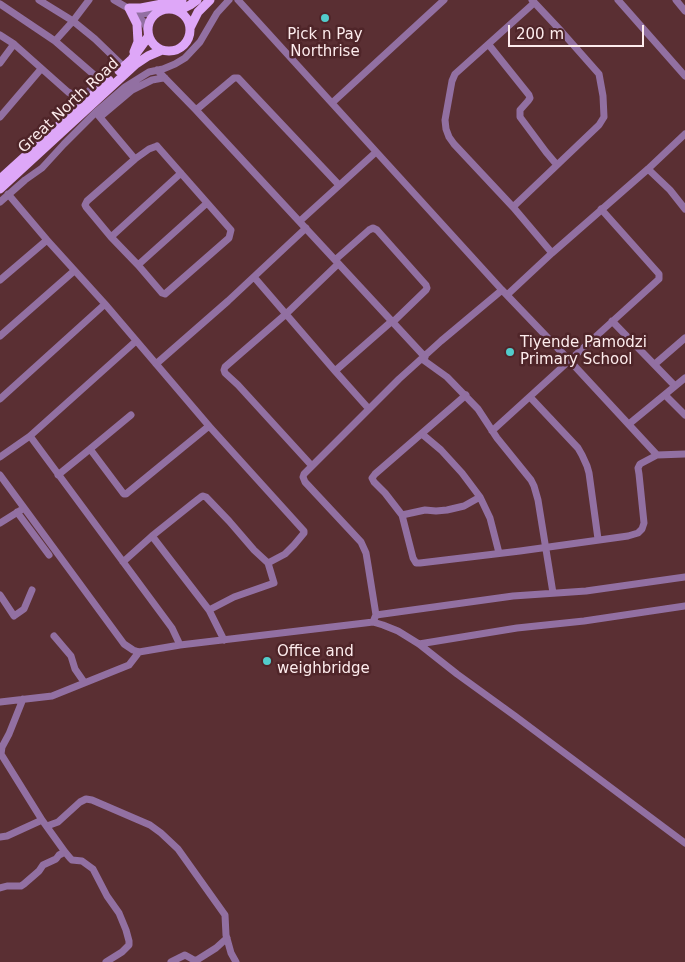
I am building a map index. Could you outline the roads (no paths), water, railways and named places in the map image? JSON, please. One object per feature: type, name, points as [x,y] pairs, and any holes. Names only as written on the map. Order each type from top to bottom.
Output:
[{"type":"main road","points":[[132,59],[138,42],[137,24],[131,10],[182,0]]},
{"type":"main road","points":[[197,0],[182,9],[159,12],[151,19],[148,33],[152,44],[162,50],[171,51],[180,47],[187,40],[190,28],[198,12],[210,0]]},
{"type":"main road","points":[[175,10],[186,18],[190,28]]},
{"type":"main road","name":"Great North Road","points":[[0,178],[124,67],[132,59],[148,33]]},
{"type":"main road","name":"Great North Road","points":[[4,192],[136,64],[162,50]]},
{"type":"street","points":[[39,0],[73,21],[124,67]]},
{"type":"street","points":[[55,41],[89,0]]},
{"type":"street","points":[[114,0],[139,16],[148,33]]},
{"type":"street","points":[[98,115],[125,86],[149,72],[175,64],[189,54],[200,42],[217,13],[229,0]]},
{"type":"street","points":[[238,0],[504,292],[658,455]]},
{"type":"street","points":[[332,103],[444,0]]},
{"type":"street","points":[[618,0],[685,76]]},
{"type":"street","points":[[676,0],[685,11]]},
{"type":"street","points":[[513,207],[602,122],[604,117],[599,74],[533,2],[489,45],[455,74],[445,120],[446,129],[454,144],[513,207],[552,253]]},
{"type":"street","points":[[0,4],[55,41],[100,80],[88,92],[76,96],[68,92],[14,44],[0,35]]},
{"type":"street","points":[[131,10],[150,14],[159,12]]},
{"type":"street","points":[[0,63],[14,44]]},
{"type":"street","points":[[489,45],[529,95],[530,98],[520,110],[520,117],[557,165]]},
{"type":"street","points":[[0,116],[41,69]]},
{"type":"street","points":[[157,70],[300,221],[424,358],[447,377],[478,409],[492,431],[534,486],[553,593]]},
{"type":"street","points":[[0,202],[4,192],[42,168],[64,144],[98,115],[132,90],[152,80],[166,78]]},
{"type":"street","points":[[196,110],[234,78],[238,78],[339,185]]},
{"type":"street","points":[[98,115],[135,159]]},
{"type":"street","points":[[375,619],[366,553],[362,542],[305,482],[304,474],[399,379],[552,253],[685,134]]},
{"type":"street","points":[[156,146],[232,230],[229,238],[165,294],[111,237],[86,207],[86,203],[135,159],[156,146]]},
{"type":"street","points":[[300,221],[376,152]]},
{"type":"street","points":[[648,169],[670,190],[685,209]]},
{"type":"street","points":[[111,237],[181,173]]},
{"type":"street","points":[[4,192],[105,304],[209,426],[304,531],[285,554],[268,563]]},
{"type":"street","points":[[138,265],[207,204]]},
{"type":"street","points":[[492,431],[658,281],[660,277],[601,209]]},
{"type":"street","points":[[156,364],[306,228]]},
{"type":"street","points":[[312,466],[224,370],[225,367],[286,314],[373,228],[377,230],[427,288],[392,322],[335,372]]},
{"type":"street","points":[[0,280],[47,240]]},
{"type":"street","points":[[0,336],[74,271]]},
{"type":"street","points":[[254,277],[369,409]]},
{"type":"street","points":[[0,399],[105,304]]},
{"type":"street","points":[[612,321],[676,386]]},
{"type":"street","points":[[655,364],[685,338]]},
{"type":"street","points":[[0,457],[30,436],[136,341]]},
{"type":"street","points":[[629,424],[685,378]]},
{"type":"street","points":[[466,395],[372,478],[402,515],[412,558],[416,563],[628,536],[638,533],[644,524],[638,468],[640,464],[658,455],[685,454]]},
{"type":"street","points":[[665,395],[685,415]]},
{"type":"street","points":[[530,397],[578,448],[582,455],[589,473],[598,539]]},
{"type":"street","points":[[58,475],[131,415]]},
{"type":"street","points":[[90,449],[124,494],[209,426]]},
{"type":"street","points":[[422,434],[462,473],[480,496],[490,518],[499,553]]},
{"type":"street","points":[[30,436],[172,628],[180,644]]},
{"type":"street","points":[[0,475],[20,510],[124,644],[132,650],[139,652],[180,644],[224,640],[375,619],[513,596],[586,591],[685,578]]},
{"type":"street","points":[[123,562],[192,504],[203,496],[206,497],[268,563],[274,584],[234,596],[209,610]]},
{"type":"street","points":[[402,515],[425,510],[447,510],[464,506],[480,496]]},
{"type":"street","points":[[0,523],[20,510]]},
{"type":"street","points":[[152,536],[209,610],[224,640]]},
{"type":"street","points":[[44,542],[49,556]]},
{"type":"street","points":[[0,595],[14,616],[24,609],[32,590]]},
{"type":"street","points":[[419,644],[517,628],[584,621],[685,606]]},
{"type":"street","points":[[375,619],[398,630],[419,644],[685,843]]},
{"type":"street","points":[[54,636],[71,656],[75,669],[84,682]]},
{"type":"street","points":[[0,702],[52,696],[129,664],[139,652]]},
{"type":"street","points":[[22,699],[10,734],[2,747],[1,754],[42,820],[65,852],[72,860],[82,861],[93,869],[107,896],[119,913],[126,930],[129,945],[106,962]]},
{"type":"street","points":[[47,826],[58,822],[86,799],[150,825],[167,837],[222,909],[226,920],[227,938],[231,953],[236,962]]},
{"type":"street","points":[[0,837],[7,836],[42,820]]},
{"type":"street","points":[[0,888],[21,886],[39,871],[43,865],[65,852]]},
{"type":"street","points":[[171,962],[185,955],[194,961],[199,959],[227,938]]},
{"type":"place","name":"Pick n Pay Northrise","points":[[325,18]]},
{"type":"place","name":"Tiyende Pamodzi Primary School","points":[[510,352]]},
{"type":"place","name":"Office and weighbridge","points":[[267,661]]}]
